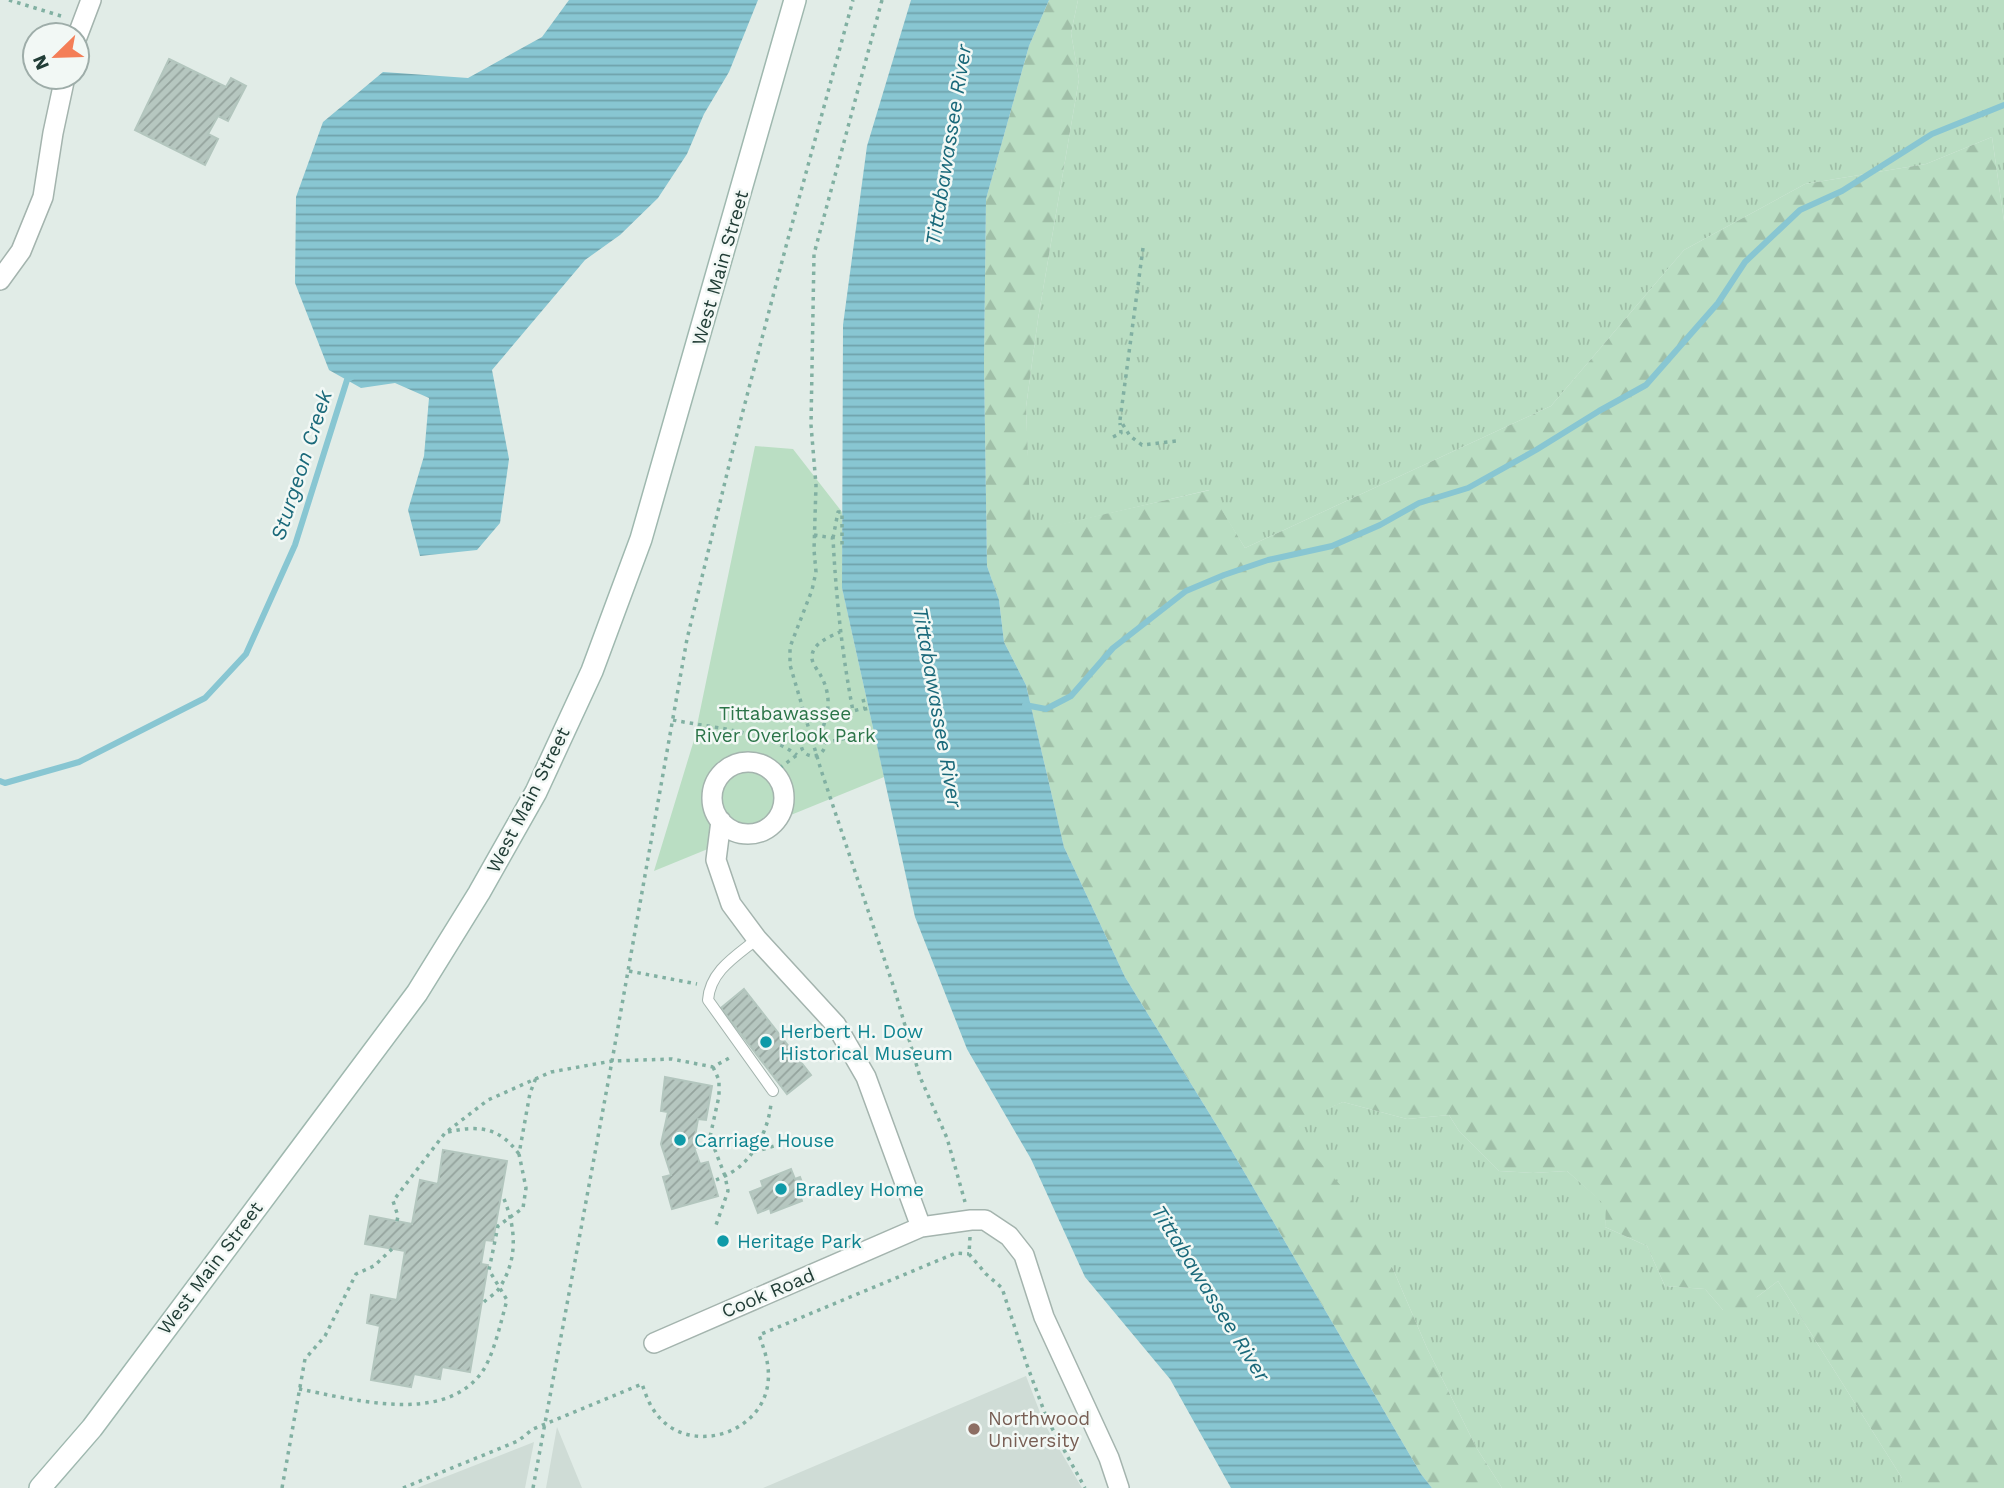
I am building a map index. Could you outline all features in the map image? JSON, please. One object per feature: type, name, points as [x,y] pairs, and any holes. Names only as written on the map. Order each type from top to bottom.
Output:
[{"type":"street","points":[[83,21],[91,0]]},
{"type":"street","name":"West Main Street","points":[[44,1486],[92,1428],[417,993],[479,893],[536,792],[592,671],[641,539],[796,0]]},
{"type":"street","points":[[0,280],[20,251],[43,197],[62,91]]},
{"type":"street","points":[[756,763],[774,773],[780,781],[784,804],[773,824],[752,834],[730,829],[721,821],[715,813],[713,793],[715,783],[728,769],[737,764],[756,763]]},
{"type":"street","points":[[721,821],[716,860],[731,904],[757,939],[836,1025],[866,1077],[920,1227]]},
{"type":"street","points":[[971,1220],[985,1220],[1009,1236],[1024,1255],[1044,1317],[1109,1458],[1119,1488]]},
{"type":"street","name":"Cook Road","points":[[654,1343],[920,1227],[971,1220]]},
{"type":"lane","points":[[757,939],[724,966],[709,987],[708,1000],[773,1091]]},
{"type":"path","points":[[9,0],[61,16]]},
{"type":"path","points":[[533,1488],[629,971],[687,639],[730,457],[853,0]]},
{"type":"path","points":[[882,0],[814,254],[811,425],[816,485],[816,572],[812,590],[790,647],[790,665],[920,1077],[947,1138],[971,1220],[969,1254],[986,1274],[1002,1287],[1047,1419],[1085,1488]]},
{"type":"path","points":[[1113,437],[1121,433],[1120,420],[1143,248]]},
{"type":"path","points":[[1120,420],[1130,436],[1142,445],[1175,441]]},
{"type":"path","points":[[842,546],[842,512],[838,512],[833,538],[836,605],[853,711],[865,708]]},
{"type":"path","points":[[814,536],[833,538]]},
{"type":"path","points":[[820,734],[828,713],[828,697],[825,683],[812,661],[812,654],[815,647],[825,639],[840,632]]},
{"type":"path","points":[[863,699],[867,715]]},
{"type":"path","points":[[673,720],[769,739],[797,755]]},
{"type":"path","points":[[811,732],[820,734],[825,743],[823,750],[810,756],[801,748],[801,740],[811,732]]},
{"type":"path","points":[[825,743],[871,732]]},
{"type":"path","points":[[774,773],[804,752]]},
{"type":"path","points":[[629,971],[709,987]]},
{"type":"path","points":[[397,1221],[393,1202],[445,1133],[488,1100],[551,1072],[612,1061],[673,1059],[713,1067],[744,1051]]},
{"type":"path","points":[[713,1067],[719,1080],[719,1096],[710,1137],[728,1191],[716,1224]]},
{"type":"path","points":[[299,1389],[360,1401],[413,1405],[441,1401],[461,1392],[480,1375],[496,1342],[507,1300],[489,1270],[498,1226],[523,1208],[526,1188],[519,1154],[530,1093],[537,1078]]},
{"type":"path","points":[[716,1180],[734,1171],[752,1153],[761,1138],[771,1110],[773,1091]]},
{"type":"path","points":[[445,1133],[469,1127],[491,1130],[510,1141],[519,1154]]},
{"type":"path","points":[[752,1153],[804,1137]]},
{"type":"path","points":[[484,1302],[500,1288],[511,1263],[515,1241],[512,1216],[504,1199]]},
{"type":"path","points":[[282,1488],[304,1359],[325,1336],[356,1274],[374,1266],[392,1249]]},
{"type":"path","points":[[402,1488],[518,1441],[533,1429],[642,1384],[653,1410],[666,1424],[682,1433],[701,1437],[720,1436],[736,1430],[757,1412],[768,1385],[768,1362],[759,1335],[956,1253],[969,1254]]},
{"type":"shaded area","name":"Northwood University","points":[[1026,1376],[1044,1423],[1082,1488],[763,1488]]},
{"type":"shaded area","points":[[557,1427],[582,1488],[546,1488]]},
{"type":"shaded area","points":[[534,1442],[525,1488],[417,1488]]},
{"type":"green space","points":[[1049,0],[1078,0],[1071,33],[1079,79],[1038,319],[1026,407],[1031,531],[1210,490],[1245,548],[1551,406],[1684,250],[1805,184],[1926,164],[1992,137],[2004,221],[2004,1488],[1902,1488],[1902,1478],[1778,1281],[1757,1297],[1749,1313],[1723,1310],[1705,1289],[1665,1286],[1647,1246],[1605,1227],[1606,1206],[1567,1171],[1499,1171],[1459,1131],[1449,1115],[1407,1119],[1343,1102],[1289,1126],[1348,1194],[1393,1269],[1427,1348],[1476,1447],[1502,1488],[1432,1488],[1421,1474],[1219,1129],[1125,977],[1064,847],[1026,685],[1004,642],[999,600],[987,566],[984,364],[986,199],[1029,46]]},
{"type":"green space","points":[[1078,0],[2004,0],[2004,221],[1992,137],[1926,164],[1805,184],[1684,250],[1551,406],[1245,548],[1209,490],[1030,532],[1026,407],[1038,319],[1079,79],[1071,33]]},
{"type":"green space","name":"Tittabawassee River Overlook Park","points":[[755,446],[793,449],[842,512],[842,588],[884,777],[654,871],[694,740]]},
{"type":"green space","points":[[1343,1102],[1407,1119],[1449,1115],[1459,1131],[1499,1171],[1567,1171],[1607,1206],[1605,1227],[1647,1246],[1665,1286],[1705,1289],[1723,1310],[1757,1297],[1778,1281],[1902,1478],[1902,1488],[1502,1488],[1476,1447],[1427,1348],[1393,1269],[1288,1125]]},
{"type":"water","points":[[569,0],[758,0],[729,72],[704,114],[687,154],[658,198],[620,235],[585,260],[492,370],[509,459],[500,523],[477,550],[420,556],[408,510],[424,456],[429,398],[395,383],[361,388],[329,370],[295,283],[296,197],[323,122],[383,72],[468,78],[542,37]]},
{"type":"water","name":"Tittabawassee River","points":[[911,0],[1049,0],[1029,46],[986,199],[984,364],[987,566],[999,600],[1004,642],[1026,685],[1064,847],[1125,977],[1219,1129],[1421,1474],[1432,1488],[1231,1488],[1170,1379],[1085,1277],[1031,1159],[967,1049],[915,917],[842,588],[843,325],[867,146]]},
{"type":"building","points":[[169,59],[226,87],[231,78],[246,86],[228,121],[218,116],[208,134],[218,139],[205,165],[135,130]]},
{"type":"building","name":"Herbert H. Dow Historical Museum","points":[[744,989],[811,1075],[787,1094],[721,1008]]},
{"type":"building","name":"Carriage House","points":[[665,1077],[712,1086],[706,1120],[698,1119],[695,1136],[699,1137],[698,1148],[694,1147],[700,1164],[708,1162],[718,1196],[672,1209],[663,1177],[671,1175],[661,1144],[668,1112],[661,1111]]},
{"type":"building","points":[[443,1150],[507,1161],[493,1241],[485,1240],[481,1264],[488,1265],[470,1372],[442,1367],[440,1379],[414,1374],[411,1387],[371,1380],[380,1326],[367,1323],[371,1295],[397,1300],[405,1251],[365,1244],[370,1216],[412,1224],[420,1180],[438,1184]]},
{"type":"building","name":"Bradley Home","points":[[791,1169],[795,1179],[800,1177],[806,1193],[800,1195],[802,1201],[771,1213],[770,1208],[758,1213],[750,1192],[763,1187],[761,1181]]},
{"type":"waterway","points":[[1025,705],[1046,709],[1071,696],[1113,648],[1186,591],[1268,560],[1332,546],[1380,525],[1419,503],[1468,488],[1646,385],[1718,303],[1745,262],[1800,210],[1842,191],[1932,134],[2004,105]]},
{"type":"waterway","name":"Sturgeon Creek","points":[[0,781],[5,783],[79,762],[205,698],[246,654],[295,545],[347,380],[352,377]]},
{"type":"place","name":"Herbert H. Dow Historical Museum","points":[[766,1042]]},
{"type":"place","name":"Carriage House","points":[[680,1140]]},
{"type":"place","name":"Bradley Home","points":[[781,1189]]},
{"type":"place","name":"Heritage Park","points":[[723,1241]]},
{"type":"place","name":"Northwood University","points":[[974,1429]]}]
